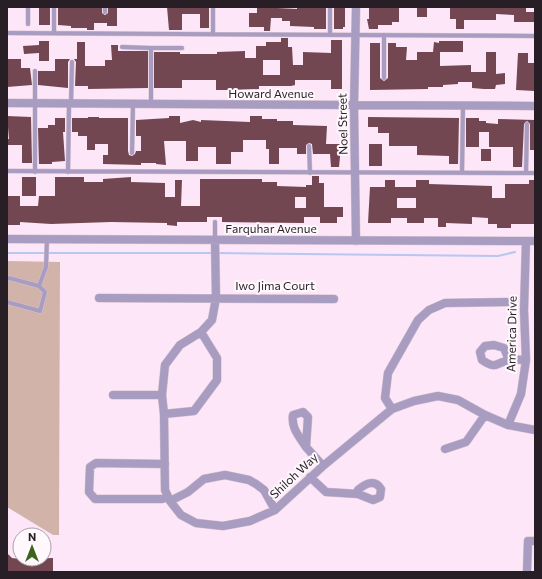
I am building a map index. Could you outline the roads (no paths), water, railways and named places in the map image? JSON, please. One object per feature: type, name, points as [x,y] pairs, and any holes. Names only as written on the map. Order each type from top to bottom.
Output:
[{"type":"street","name":"Noel Street","points":[[356,7],[354,106],[356,241]]},
{"type":"street","name":"Howard Avenue","points":[[7,103],[535,106]]},
{"type":"street","name":"Farquhar Avenue","points":[[7,239],[535,241]]},
{"type":"street","points":[[169,499],[165,490],[164,414],[162,395],[165,366],[180,345],[201,332],[212,320],[216,298],[215,240]]},
{"type":"street","name":"America Drive","points":[[508,425],[521,394],[526,360],[524,310],[526,241]]},
{"type":"street","name":"Iwo Jima Court","points":[[99,298],[334,299]]},
{"type":"street","points":[[392,409],[385,398],[388,373],[418,320],[429,310],[445,303],[513,302]]},
{"type":"street","points":[[164,414],[194,411],[217,380],[218,358],[201,332]]},
{"type":"street","points":[[509,360],[526,360]]},
{"type":"street","points":[[113,395],[162,395]]},
{"type":"street","name":"Shiloh Way","points":[[169,499],[181,515],[196,523],[223,526],[250,521],[275,510],[310,477],[392,409],[414,401],[438,396],[458,400],[485,415],[508,425],[535,430]]},
{"type":"street","points":[[445,449],[466,442],[485,415]]},
{"type":"street","points":[[306,447],[323,466]]},
{"type":"street","points":[[165,464],[96,463],[90,467],[89,492],[95,499],[169,499],[188,492],[204,479],[225,475],[249,480],[256,484],[264,490],[275,510]]},
{"type":"street","points":[[310,477],[326,492],[358,494]]},
{"type":"street","points":[[527,572],[531,541]]},
{"type":"lane","points":[[28,7],[28,24]]},
{"type":"lane","points":[[54,7],[54,33]]},
{"type":"lane","points":[[213,7],[213,34]]},
{"type":"lane","points":[[330,7],[330,35]]},
{"type":"lane","points":[[7,33],[535,36]]},
{"type":"lane","points":[[384,35],[384,78]]},
{"type":"lane","points":[[122,48],[182,48]]},
{"type":"lane","points":[[151,48],[151,105]]},
{"type":"lane","points":[[68,172],[72,62]]},
{"type":"lane","points":[[35,71],[35,172]]},
{"type":"lane","points":[[132,104],[132,153]]},
{"type":"lane","points":[[462,173],[463,106]]},
{"type":"lane","points":[[526,124],[526,173]]},
{"type":"lane","points":[[309,146],[310,173]]},
{"type":"lane","points":[[7,171],[535,173]]},
{"type":"lane","points":[[215,222],[215,240]]},
{"type":"lane","points":[[40,286],[46,267],[47,239]]},
{"type":"lane","points":[[7,279],[10,278],[40,286],[45,292],[40,311],[7,302]]},
{"type":"waterway","points":[[217,253],[498,256],[515,252]]},
{"type":"waterway","points":[[7,253],[212,253]]}]
